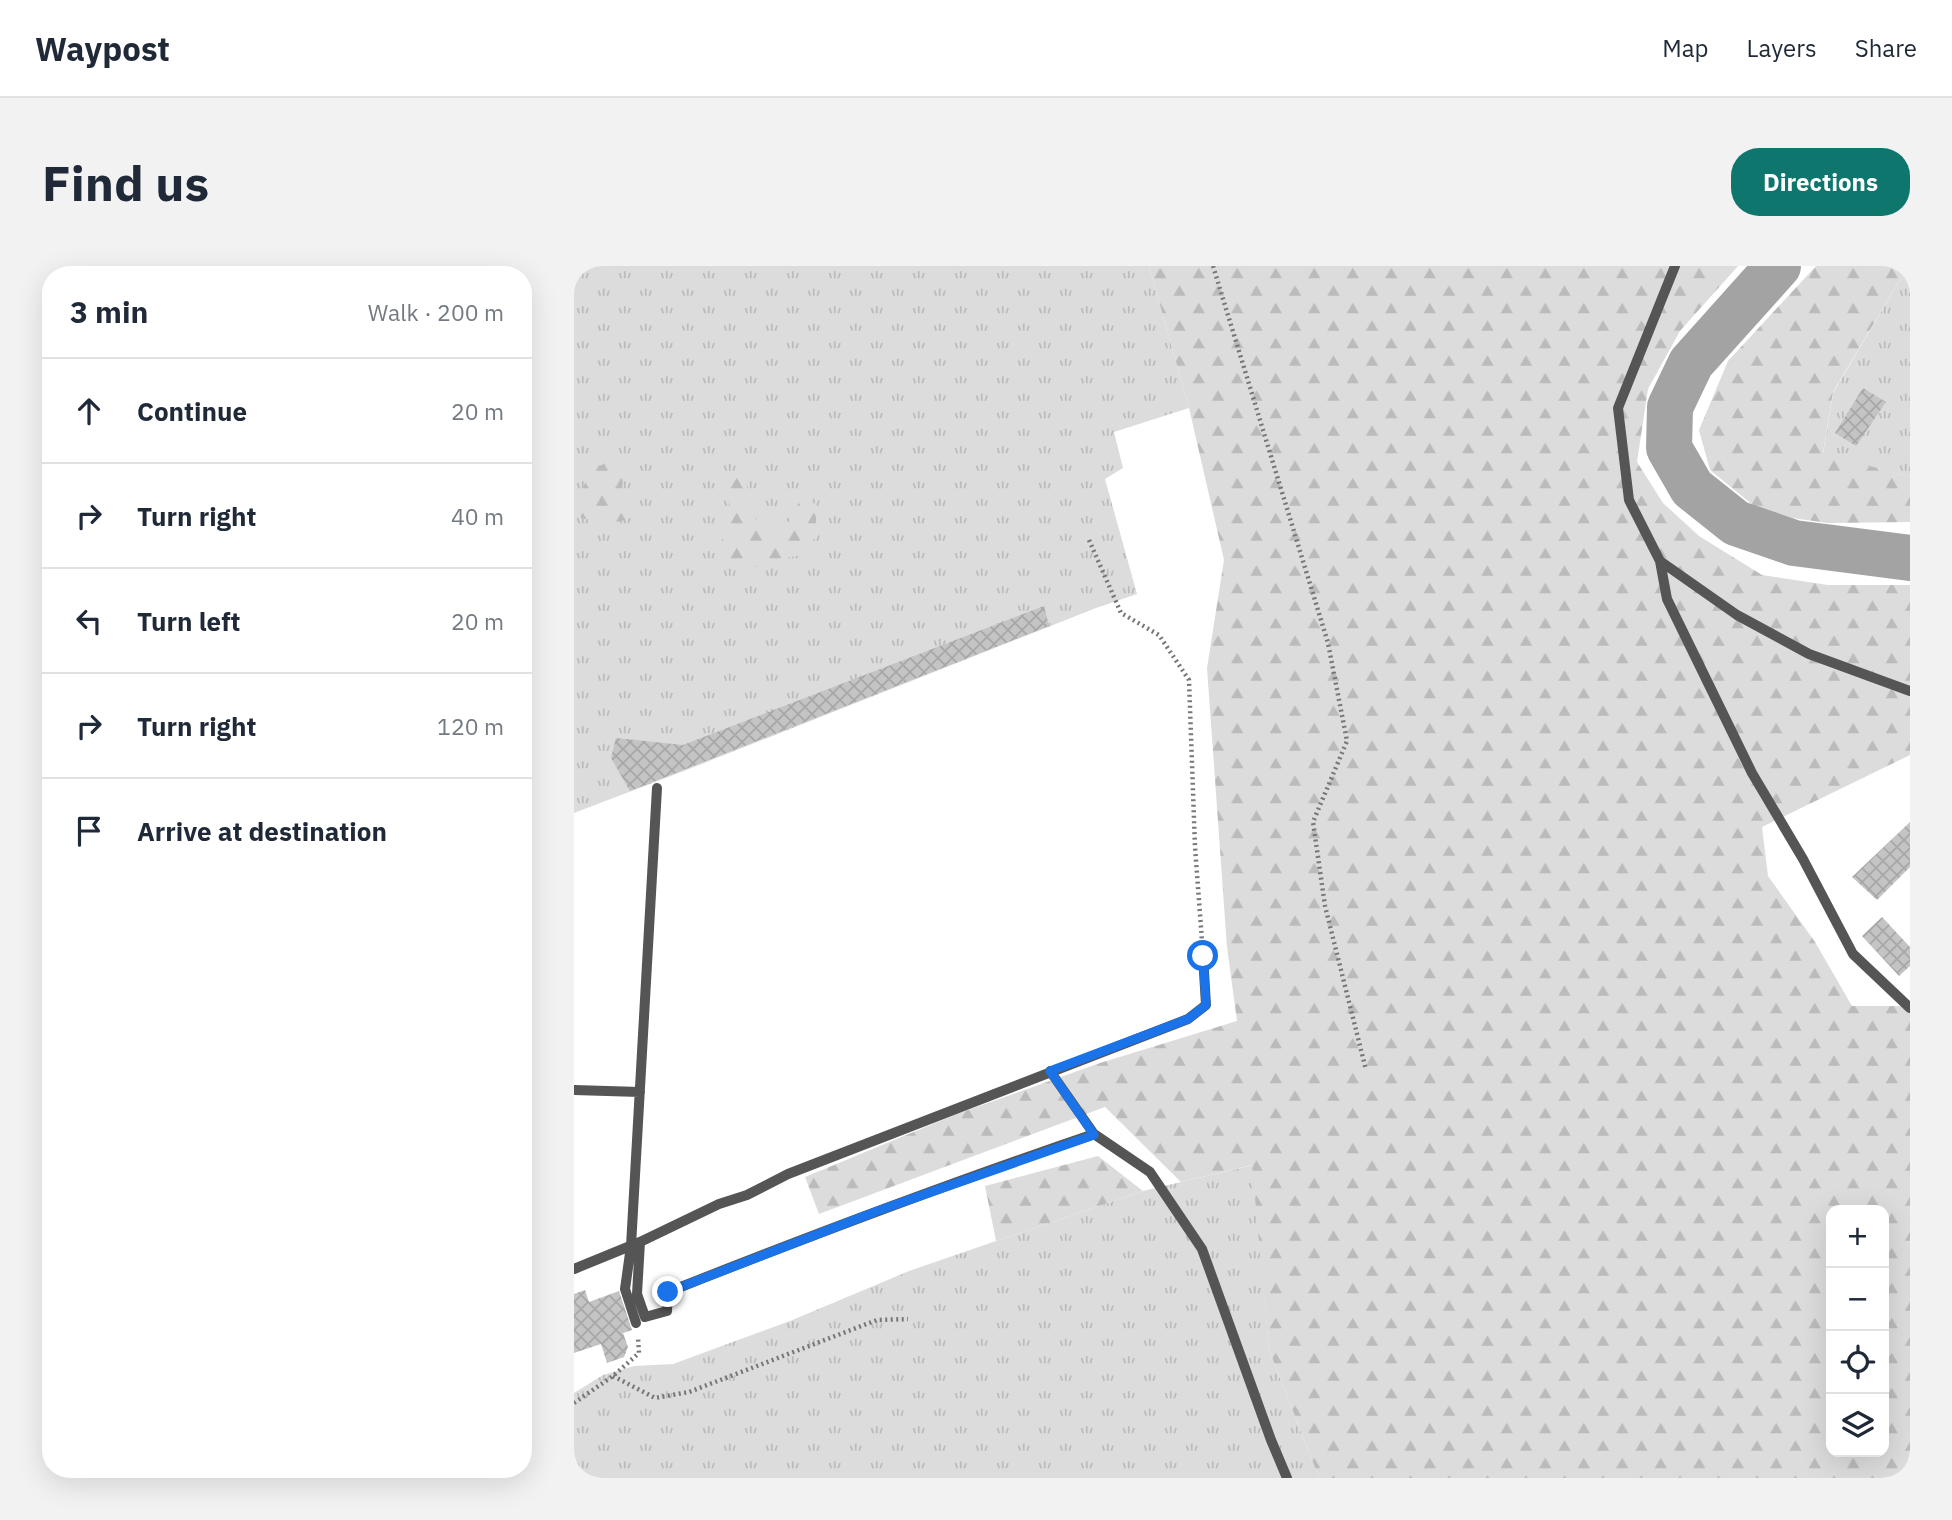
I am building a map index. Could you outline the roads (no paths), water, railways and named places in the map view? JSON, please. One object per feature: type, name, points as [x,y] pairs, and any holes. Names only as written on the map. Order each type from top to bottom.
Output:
[{"type":"lane","points":[[1675,266],[1618,408],[1629,500],[1660,561],[1667,599],[1752,773],[1804,859],[1853,954],[1910,1008]]},
{"type":"lane","points":[[1660,561],[1737,615],[1809,654],[1910,691]]},
{"type":"lane","points":[[657,788],[640,1092],[636,1244],[637,1294],[645,1317],[667,1311],[668,1292],[846,1222],[982,1172],[1094,1135]]},
{"type":"lane","points":[[574,1269],[636,1244],[719,1204],[747,1195],[788,1174],[1188,1019],[1206,1005],[1203,956]]},
{"type":"lane","points":[[1050,1071],[1094,1135],[1150,1172],[1202,1249],[1287,1478]]},
{"type":"lane","points":[[574,1090],[640,1092]]},
{"type":"lane","points":[[636,1244],[625,1289],[636,1323]]},
{"type":"waterway","points":[[1778,266],[1691,363],[1670,407],[1669,448],[1692,488],[1736,523],[1794,543],[1910,558]]}]
